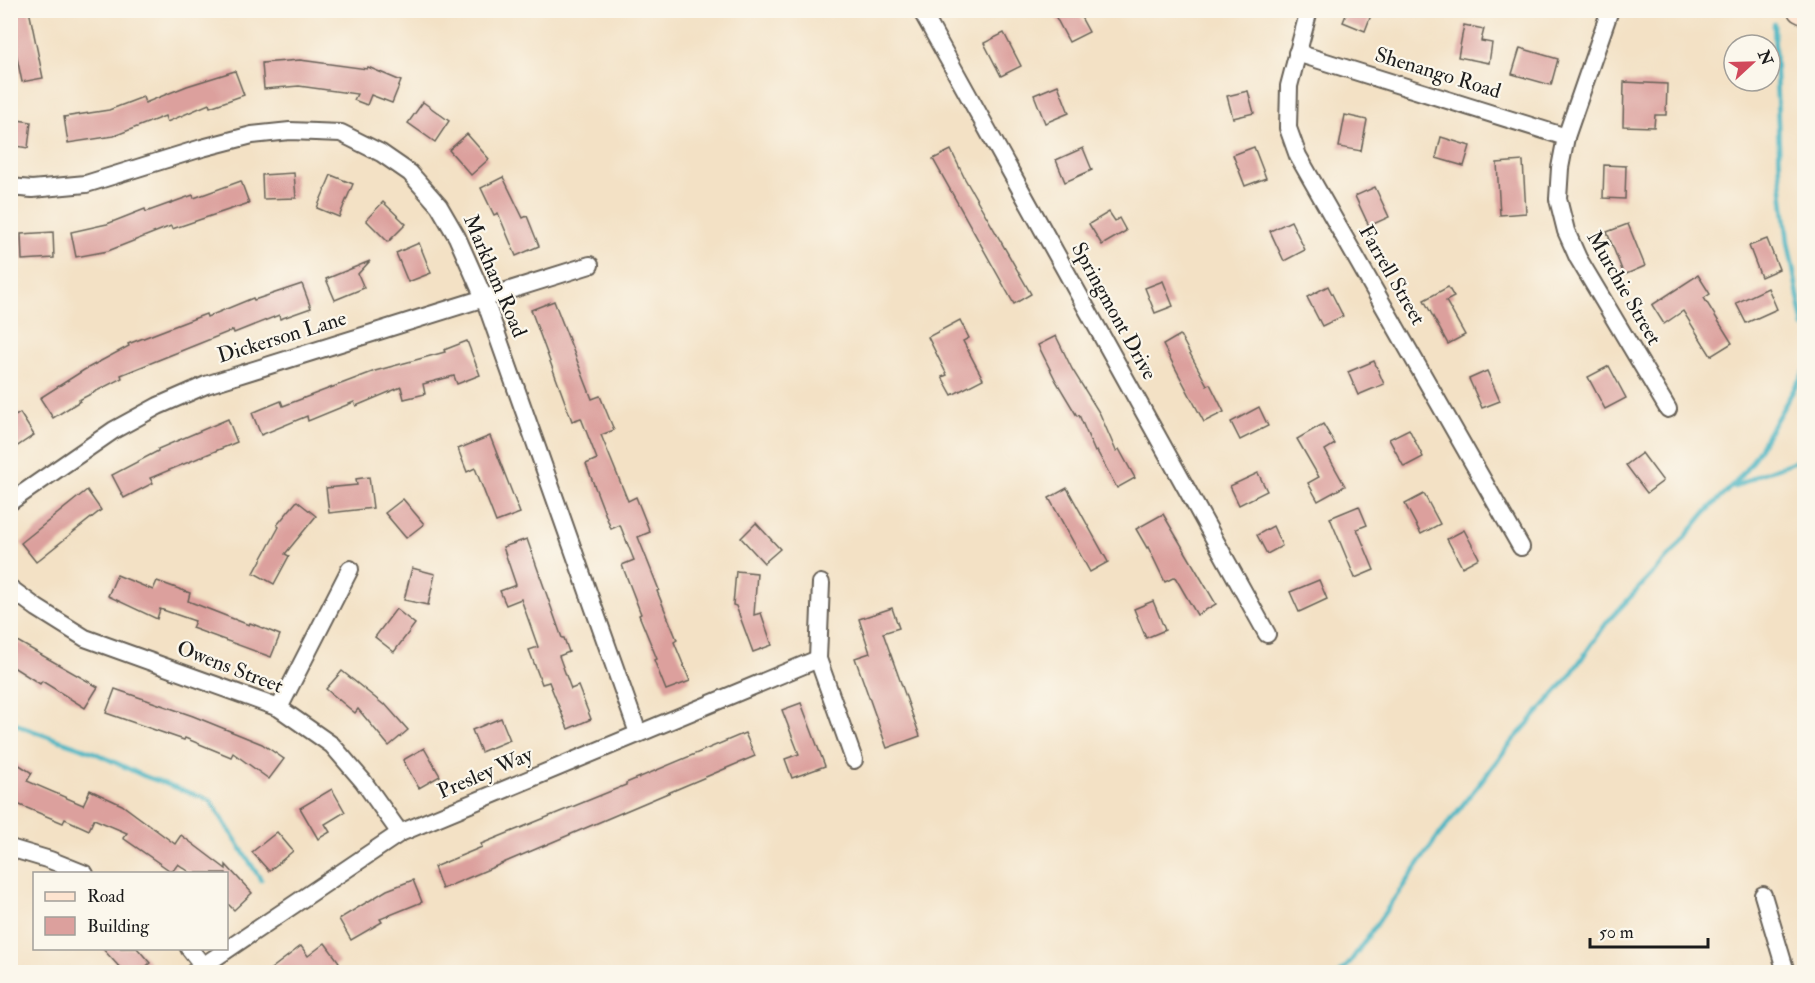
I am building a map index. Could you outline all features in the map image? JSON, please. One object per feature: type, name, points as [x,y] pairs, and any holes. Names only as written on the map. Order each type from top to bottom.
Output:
[{"type":"street","name":"Springmont Drive","points":[[921,10],[1267,634]]},
{"type":"street","name":"Farrell Street","points":[[1310,10],[1289,86],[1288,128],[1298,156],[1521,547]]},
{"type":"street","name":"Murchie Street","points":[[1610,10],[1566,137],[1560,168],[1558,199],[1566,231],[1596,288],[1668,409]]},
{"type":"street","name":"Shenango Road","points":[[1297,53],[1566,137]]},
{"type":"street","name":"Markham Road","points":[[10,187],[32,189],[86,184],[252,135],[290,131],[341,133],[381,153],[410,173],[439,206],[458,237],[484,298],[638,733]]},
{"type":"street","name":"Dickerson Lane","points":[[10,502],[114,430],[158,406],[206,385],[590,265]]},
{"type":"street","points":[[279,708],[350,568]]},
{"type":"street","points":[[821,583],[818,659],[854,760]]},
{"type":"street","name":"Owens Street","points":[[10,588],[37,609],[85,638],[279,708],[332,745],[400,832]]},
{"type":"street","name":"Presley Way","points":[[202,970],[400,832],[818,659]]},
{"type":"street","points":[[10,848],[82,872]]},
{"type":"street","points":[[1763,895],[1786,972]]},
{"type":"street","points":[[190,950],[202,970]]},
{"type":"building","points":[[10,10],[29,10],[43,78],[22,82],[10,24]]},
{"type":"building","points":[[1052,10],[1077,10],[1089,32],[1069,42]]},
{"type":"building","points":[[1348,10],[1373,10],[1365,31],[1343,22]]},
{"type":"building","points":[[1464,25],[1484,29],[1481,41],[1492,43],[1489,63],[1458,57]]},
{"type":"building","points":[[1004,33],[1021,66],[1001,76],[984,43]]},
{"type":"building","points":[[1520,48],[1558,59],[1551,85],[1512,74]]},
{"type":"building","points":[[300,60],[367,69],[368,67],[401,81],[392,103],[371,95],[367,105],[354,100],[357,94],[299,86],[264,89],[262,63]]},
{"type":"building","points":[[235,71],[244,95],[210,107],[209,104],[167,122],[165,116],[114,136],[68,143],[64,117],[109,110],[143,97],[145,103],[187,86]]},
{"type":"building","points":[[1624,82],[1667,84],[1666,115],[1655,115],[1654,127],[1623,126]]},
{"type":"building","points":[[1058,85],[1069,113],[1045,123],[1034,95]]},
{"type":"building","points":[[1248,91],[1254,113],[1233,118],[1227,96]]},
{"type":"building","points":[[423,102],[449,121],[435,142],[408,123]]},
{"type":"building","points":[[1345,115],[1367,120],[1361,151],[1339,147]]},
{"type":"building","points":[[10,119],[31,122],[28,148],[10,145]]},
{"type":"building","points":[[467,134],[489,159],[471,175],[449,150]]},
{"type":"building","points":[[1441,137],[1470,146],[1464,166],[1436,158]]},
{"type":"building","points":[[1254,147],[1266,178],[1245,186],[1233,155]]},
{"type":"building","points":[[1083,148],[1092,170],[1065,182],[1056,160]]},
{"type":"building","points":[[951,150],[965,179],[1031,294],[1014,304],[933,159]]},
{"type":"building","points":[[1523,161],[1526,213],[1500,215],[1497,163]]},
{"type":"building","points":[[1604,165],[1626,166],[1625,199],[1603,198]]},
{"type":"building","points":[[294,173],[296,198],[263,199],[262,175]]},
{"type":"building","points":[[331,175],[353,184],[339,217],[317,208]]},
{"type":"building","points":[[503,177],[523,218],[527,216],[539,246],[516,256],[498,213],[494,215],[481,188]]},
{"type":"building","points":[[241,181],[249,203],[172,229],[171,226],[108,251],[76,257],[71,232],[107,224],[145,209],[146,212],[193,195],[194,198]]},
{"type":"building","points":[[1375,187],[1389,217],[1369,226],[1355,196]]},
{"type":"building","points":[[383,202],[406,224],[388,242],[366,220]]},
{"type":"building","points":[[1109,212],[1115,221],[1119,218],[1126,231],[1102,245],[1089,224]]},
{"type":"building","points":[[1291,221],[1305,250],[1284,261],[1270,231]]},
{"type":"building","points":[[1628,224],[1645,266],[1624,275],[1607,232]]},
{"type":"building","points":[[53,232],[54,258],[22,260],[21,234]]},
{"type":"building","points":[[1767,239],[1779,269],[1761,277],[1749,246]]},
{"type":"building","points":[[419,243],[431,273],[408,282],[396,253]]},
{"type":"building","points":[[370,261],[358,274],[364,288],[335,300],[326,279]]},
{"type":"building","points":[[1698,275],[1710,294],[1704,298],[1732,343],[1711,356],[1683,311],[1664,324],[1652,305]]},
{"type":"building","points":[[1163,281],[1173,306],[1155,313],[1145,288]]},
{"type":"building","points":[[302,284],[311,308],[280,319],[279,315],[234,333],[233,330],[121,375],[122,378],[79,400],[53,418],[40,398],[84,370],[129,346],[128,344],[206,314],[207,317],[253,298],[254,300]]},
{"type":"building","points":[[1328,286],[1343,316],[1322,326],[1307,297]]},
{"type":"building","points":[[1448,287],[1454,297],[1446,301],[1465,335],[1448,344],[1424,300]]},
{"type":"building","points":[[1768,288],[1777,309],[1746,323],[1736,303]]},
{"type":"building","points":[[554,301],[592,399],[600,396],[614,430],[601,435],[628,501],[636,497],[650,532],[638,537],[677,640],[674,642],[690,681],[666,690],[654,660],[657,659],[622,565],[634,560],[620,525],[611,529],[586,464],[597,459],[581,418],[572,421],[531,310]]},
{"type":"building","points":[[960,320],[969,338],[963,341],[983,379],[952,395],[942,377],[947,375],[928,337]]},
{"type":"building","points":[[1180,335],[1224,412],[1204,422],[1163,345]]},
{"type":"building","points":[[1056,336],[1072,369],[1100,414],[1116,451],[1119,449],[1135,478],[1117,488],[1097,451],[1095,452],[1079,415],[1077,416],[1056,381],[1038,345]]},
{"type":"building","points":[[467,341],[480,375],[457,384],[454,376],[423,384],[425,394],[404,399],[401,387],[356,406],[354,402],[308,421],[307,416],[261,435],[252,413],[281,401],[283,406],[375,371],[445,352],[444,350]]},
{"type":"building","points":[[1374,361],[1384,384],[1358,395],[1348,372]]},
{"type":"building","points":[[1609,366],[1626,398],[1605,409],[1588,377]]},
{"type":"building","points":[[1487,371],[1500,401],[1482,408],[1469,379]]},
{"type":"building","points":[[1259,407],[1268,426],[1240,440],[1231,422]]},
{"type":"building","points":[[20,413],[34,435],[10,451],[10,419]]},
{"type":"building","points":[[228,419],[237,442],[150,478],[153,483],[124,498],[112,475],[158,449]]},
{"type":"building","points":[[1323,424],[1335,444],[1325,450],[1345,486],[1318,501],[1308,483],[1319,477],[1297,439]]},
{"type":"building","points":[[1409,429],[1423,457],[1404,467],[1389,439]]},
{"type":"building","points":[[490,436],[520,513],[496,522],[475,468],[467,472],[458,449]]},
{"type":"building","points":[[1642,453],[1663,481],[1647,493],[1626,465]]},
{"type":"building","points":[[1258,473],[1267,491],[1239,505],[1230,486]]},
{"type":"building","points":[[369,477],[373,508],[329,513],[326,488],[357,485],[356,479]]},
{"type":"building","points":[[1067,488],[1108,562],[1090,572],[1049,498]]},
{"type":"building","points":[[87,490],[101,510],[36,562],[21,543]]},
{"type":"building","points":[[1424,494],[1440,524],[1421,534],[1405,504]]},
{"type":"building","points":[[403,499],[424,524],[406,538],[385,513]]},
{"type":"building","points":[[297,501],[316,516],[285,554],[289,556],[274,584],[254,573],[279,527],[277,525]]},
{"type":"building","points":[[1359,506],[1367,525],[1357,529],[1374,570],[1355,578],[1330,518]]},
{"type":"building","points":[[1163,514],[1216,604],[1197,615],[1175,577],[1165,582],[1148,547],[1136,529]]},
{"type":"building","points":[[756,523],[780,549],[764,563],[741,538]]},
{"type":"building","points":[[1273,526],[1282,546],[1267,554],[1257,535]]},
{"type":"building","points":[[1464,530],[1479,558],[1462,567],[1447,539]]},
{"type":"building","points":[[527,539],[569,652],[559,656],[571,689],[578,686],[591,719],[568,729],[549,682],[542,684],[529,650],[538,647],[521,599],[506,605],[500,591],[516,585],[503,547]]},
{"type":"building","points":[[412,568],[435,574],[428,605],[404,600]]},
{"type":"building","points":[[736,571],[757,573],[754,615],[761,613],[772,645],[753,652],[736,606],[733,605]]},
{"type":"building","points":[[117,575],[153,590],[157,581],[190,593],[188,601],[280,635],[271,657],[192,628],[195,621],[160,609],[157,619],[108,596]]},
{"type":"building","points":[[1319,580],[1327,599],[1299,612],[1290,592]]},
{"type":"building","points":[[1153,601],[1165,630],[1146,638],[1134,609]]},
{"type":"building","points":[[892,608],[899,628],[883,633],[920,736],[887,748],[855,658],[870,653],[859,619]]},
{"type":"building","points":[[396,609],[415,624],[394,652],[375,637]]},
{"type":"building","points":[[10,637],[98,687],[85,708],[42,681],[40,684],[10,665]]},
{"type":"building","points":[[342,671],[385,704],[408,730],[389,746],[358,709],[355,713],[326,689]]},
{"type":"building","points":[[115,689],[193,716],[262,744],[284,759],[269,779],[233,753],[231,757],[185,738],[184,740],[106,713]]},
{"type":"building","points":[[801,703],[825,766],[792,778],[785,759],[799,754],[782,710]]},
{"type":"building","points":[[501,718],[510,740],[481,752],[472,730]]},
{"type":"building","points":[[745,733],[755,756],[442,889],[434,867],[482,847],[481,844],[626,785],[626,783]]},
{"type":"building","points":[[424,748],[440,776],[419,788],[403,760]]},
{"type":"building","points":[[10,759],[32,773],[27,781],[83,805],[90,790],[122,805],[175,844],[181,835],[226,869],[226,865],[252,893],[234,910],[228,904],[228,872],[190,872],[178,864],[172,872],[123,838],[127,833],[94,819],[89,830],[65,819],[63,823],[10,801]]},
{"type":"building","points":[[332,789],[345,812],[325,824],[330,832],[318,839],[300,808]]},
{"type":"building","points":[[277,832],[293,851],[269,871],[252,852]]},
{"type":"building","points":[[413,880],[422,902],[380,919],[382,922],[351,940],[339,919],[387,890]]},
{"type":"building","points":[[325,943],[339,962],[326,972],[267,972],[301,946],[308,956]]},
{"type":"building","points":[[104,950],[139,950],[150,963],[140,972],[124,972]]},
{"type":"waterway","points":[[1774,24],[1780,172],[1788,242],[1804,327]]},
{"type":"waterway","points":[[1340,972],[1348,965],[1436,839],[1510,744],[1569,677],[1607,622],[1674,551],[1751,463],[1804,372]]},
{"type":"waterway","points":[[1735,487],[1758,475],[1804,458]]},
{"type":"waterway","points":[[10,720],[24,728],[93,752],[144,776],[210,800],[261,880]]}]
